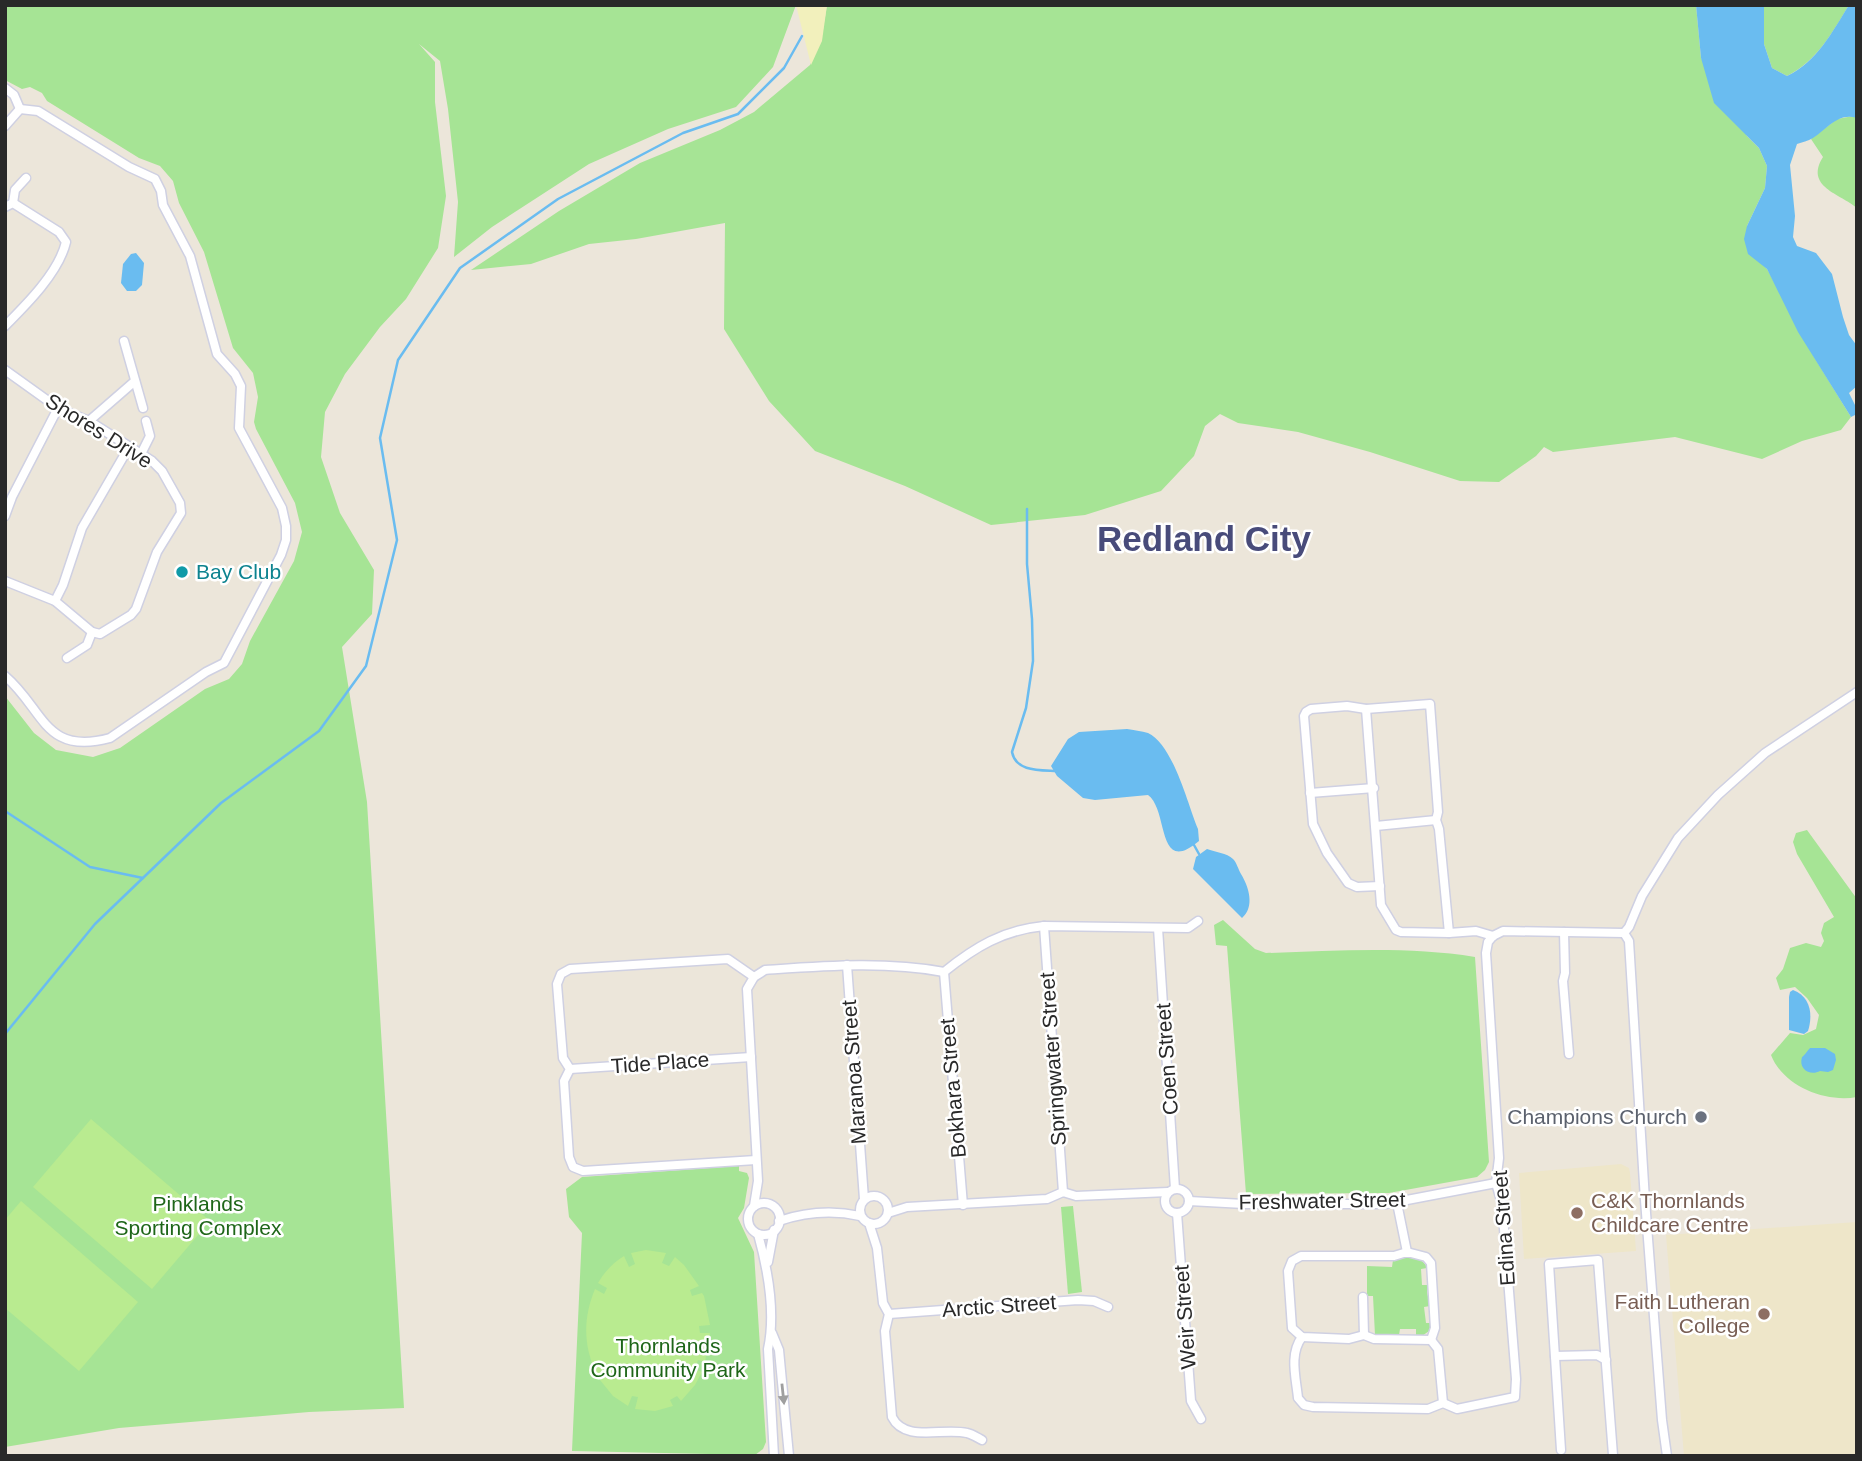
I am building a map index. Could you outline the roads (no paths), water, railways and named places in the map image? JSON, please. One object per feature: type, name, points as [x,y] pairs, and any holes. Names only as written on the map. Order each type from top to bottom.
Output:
[{"type":"street","points":[[5,88],[14,95],[20,109]]},
{"type":"street","points":[[5,126],[20,109]]},
{"type":"street","points":[[5,677],[40,720],[61,736],[76,742],[110,738],[206,672],[224,663],[281,555],[286,540],[282,508],[239,428],[241,386],[235,374],[217,354],[190,256],[163,205],[161,191],[155,179],[129,167],[38,111],[20,109]]},
{"type":"street","points":[[5,326],[37,291],[63,253],[66,242],[59,232],[9,205],[15,190],[26,178]]},
{"type":"street","points":[[124,341],[143,408]]},
{"type":"street","name":"Shores Drive","points":[[5,370],[58,408],[89,421],[141,454],[162,471],[180,503],[181,513],[157,552],[136,609],[100,634],[92,632],[87,645],[67,659]]},
{"type":"street","points":[[89,421],[135,381]]},
{"type":"street","points":[[5,516],[58,408]]},
{"type":"street","points":[[141,454],[150,436],[146,421]]},
{"type":"street","points":[[55,601],[82,528],[129,447]]},
{"type":"street","points":[[5,581],[55,601],[92,632]]},
{"type":"street","points":[[1624,933],[1642,896],[1678,838],[1718,796],[1765,753],[1857,692]]},
{"type":"street","points":[[1380,886],[1357,887],[1348,883],[1327,853],[1313,824],[1304,716],[1306,712],[1347,706],[1366,709],[1430,704],[1436,821],[1449,933]]},
{"type":"street","points":[[1366,709],[1381,905],[1396,930],[1484,932],[1493,936],[1503,931],[1624,933]]},
{"type":"street","points":[[1310,793],[1374,788]]},
{"type":"street","points":[[1376,826],[1436,821]]},
{"type":"street","points":[[789,1456],[779,1350],[772,1333],[767,1265],[758,1234],[751,1228],[748,1219],[754,1206],[758,1181],[747,989],[754,977],[765,970],[847,965],[944,972],[976,949],[1007,932],[1044,926],[1188,928],[1198,921]]},
{"type":"street","name":"Springwater Street","points":[[1044,926],[1063,1192]]},
{"type":"street","name":"Coen Street","points":[[1158,928],[1172,1191]]},
{"type":"street","points":[[1564,932],[1566,973],[1563,981],[1569,1054]]},
{"type":"street","points":[[1624,933],[1629,941],[1645,1200],[1667,1456]]},
{"type":"street","name":"Edina Street","points":[[1443,1403],[1457,1409],[1515,1397],[1516,1379],[1502,1204],[1496,1183],[1499,1158],[1486,953],[1488,942],[1493,936]]},
{"type":"street","points":[[754,977],[727,959],[570,969],[561,974],[557,984],[563,1058],[570,1069],[564,1081],[570,1164],[577,1170],[756,1160]]},
{"type":"street","name":"Maranoa Street","points":[[847,965],[862,1201]]},
{"type":"street","name":"Bokhara Street","points":[[944,972],[963,1205]]},
{"type":"street","name":"Tide Place","points":[[570,1069],[751,1057]]},
{"type":"street","points":[[861,1180],[874,1195],[907,1208]]},
{"type":"street","points":[[758,1181],[766,1203],[776,1210],[798,1215]]},
{"type":"street","name":"Freshwater Street","points":[[1189,1201],[1256,1204],[1397,1203],[1496,1183]]},
{"type":"street","points":[[1167,1207],[1165,1200],[1172,1191]]},
{"type":"street","points":[[877,1248],[881,1222],[888,1213],[907,1208],[1047,1199],[1063,1192],[1076,1196],[1128,1192],[1141,1195],[1177,1213],[1184,1210],[1189,1201],[1183,1191],[1141,1195]]},
{"type":"street","points":[[842,1212],[874,1195]]},
{"type":"street","points":[[884,1199],[888,1213]]},
{"type":"street","points":[[860,1216],[862,1201]]},
{"type":"street","points":[[754,1206],[766,1203]]},
{"type":"street","points":[[1397,1203],[1408,1251]]},
{"type":"street","points":[[776,1210],[779,1221]]},
{"type":"street","points":[[767,1265],[774,1230],[779,1221],[798,1215],[842,1212],[860,1216],[869,1223],[877,1248],[883,1303],[889,1314],[885,1331],[892,1417],[896,1424],[905,1430],[967,1433],[982,1440]]},
{"type":"street","name":"Weir Street","points":[[1177,1213],[1191,1401],[1201,1419]]},
{"type":"street","points":[[869,1223],[881,1222]]},
{"type":"street","points":[[758,1234],[774,1230]]},
{"type":"street","points":[[1408,1251],[1426,1256],[1431,1263],[1435,1328],[1431,1340],[1374,1339],[1364,1335],[1349,1339],[1302,1338],[1292,1328],[1288,1270],[1292,1261],[1301,1256],[1394,1256],[1408,1251]]},
{"type":"street","points":[[1562,1450],[1549,1264],[1598,1260],[1613,1455]]},
{"type":"street","points":[[1363,1297],[1364,1335]]},
{"type":"street","name":"Arctic Street","points":[[889,1314],[1078,1300],[1094,1301],[1108,1307]]},
{"type":"street","points":[[772,1333],[768,1349],[774,1456]]},
{"type":"street","points":[[1302,1338],[1296,1345],[1294,1355],[1297,1398],[1304,1405],[1427,1409],[1443,1403],[1438,1349],[1431,1340]]},
{"type":"street","points":[[1555,1356],[1597,1355],[1606,1360]]},
{"type":"water","points":[[1696,5],[1764,5],[1764,44],[1772,68],[1787,76],[1815,55],[1849,5],[1857,5],[1857,118],[1838,119],[1813,138],[1797,144],[1790,165],[1795,216],[1793,237],[1797,246],[1816,253],[1832,274],[1849,335],[1857,346],[1857,386],[1849,393],[1857,414],[1851,417],[1798,332],[1767,269],[1748,254],[1744,239],[1747,226],[1765,188],[1767,166],[1759,148],[1714,103],[1701,58]]},
{"type":"water","points":[[136,253],[144,263],[142,285],[136,291],[127,291],[121,283],[123,264],[131,254]]},
{"type":"water","points":[[1127,729],[1148,733],[1157,739],[1172,762],[1198,829],[1199,841],[1185,850],[1176,851],[1170,846],[1159,814],[1148,795],[1095,800],[1083,798],[1057,776],[1051,766],[1068,739],[1079,732]]},
{"type":"water","points":[[1207,849],[1228,855],[1236,864],[1246,885],[1250,903],[1242,918],[1193,869],[1196,857]]},
{"type":"water","points":[[1793,990],[1804,997],[1809,1007],[1810,1025],[1804,1034],[1789,1030],[1789,997]]},
{"type":"water","points":[[1810,1048],[1825,1048],[1835,1054],[1833,1070],[1813,1073],[1806,1071],[1801,1062]]},
{"type":"waterway","points":[[5,1034],[95,924],[221,803],[319,731],[366,666],[397,540],[380,438],[398,360],[460,268],[558,199],[683,133],[738,114],[784,68],[802,36]]},
{"type":"waterway","points":[[1027,509],[1027,564],[1033,661],[1026,708],[1012,752],[1014,759],[1024,767],[1057,771]]},
{"type":"waterway","points":[[5,811],[90,867],[143,878]]},
{"type":"waterway","points":[[1194,845],[1199,854]]},
{"type":"place","name":"Bay Club","points":[[182,572]]},
{"type":"place","name":"Champions Church","points":[[1701,1117]]},
{"type":"place","name":"C&K Thornlands Childcare Centre","points":[[1577,1213]]},
{"type":"place","name":"Faith Lutheran College","points":[[1764,1314]]},
{"type":"district","name":"Redland City","points":[[1204,539]]},
{"type":"park label","name":"Pinklands Sporting Complex","points":[[198,1216]]},
{"type":"park label","name":"Thornlands Community Park","points":[[668,1358]]}]
